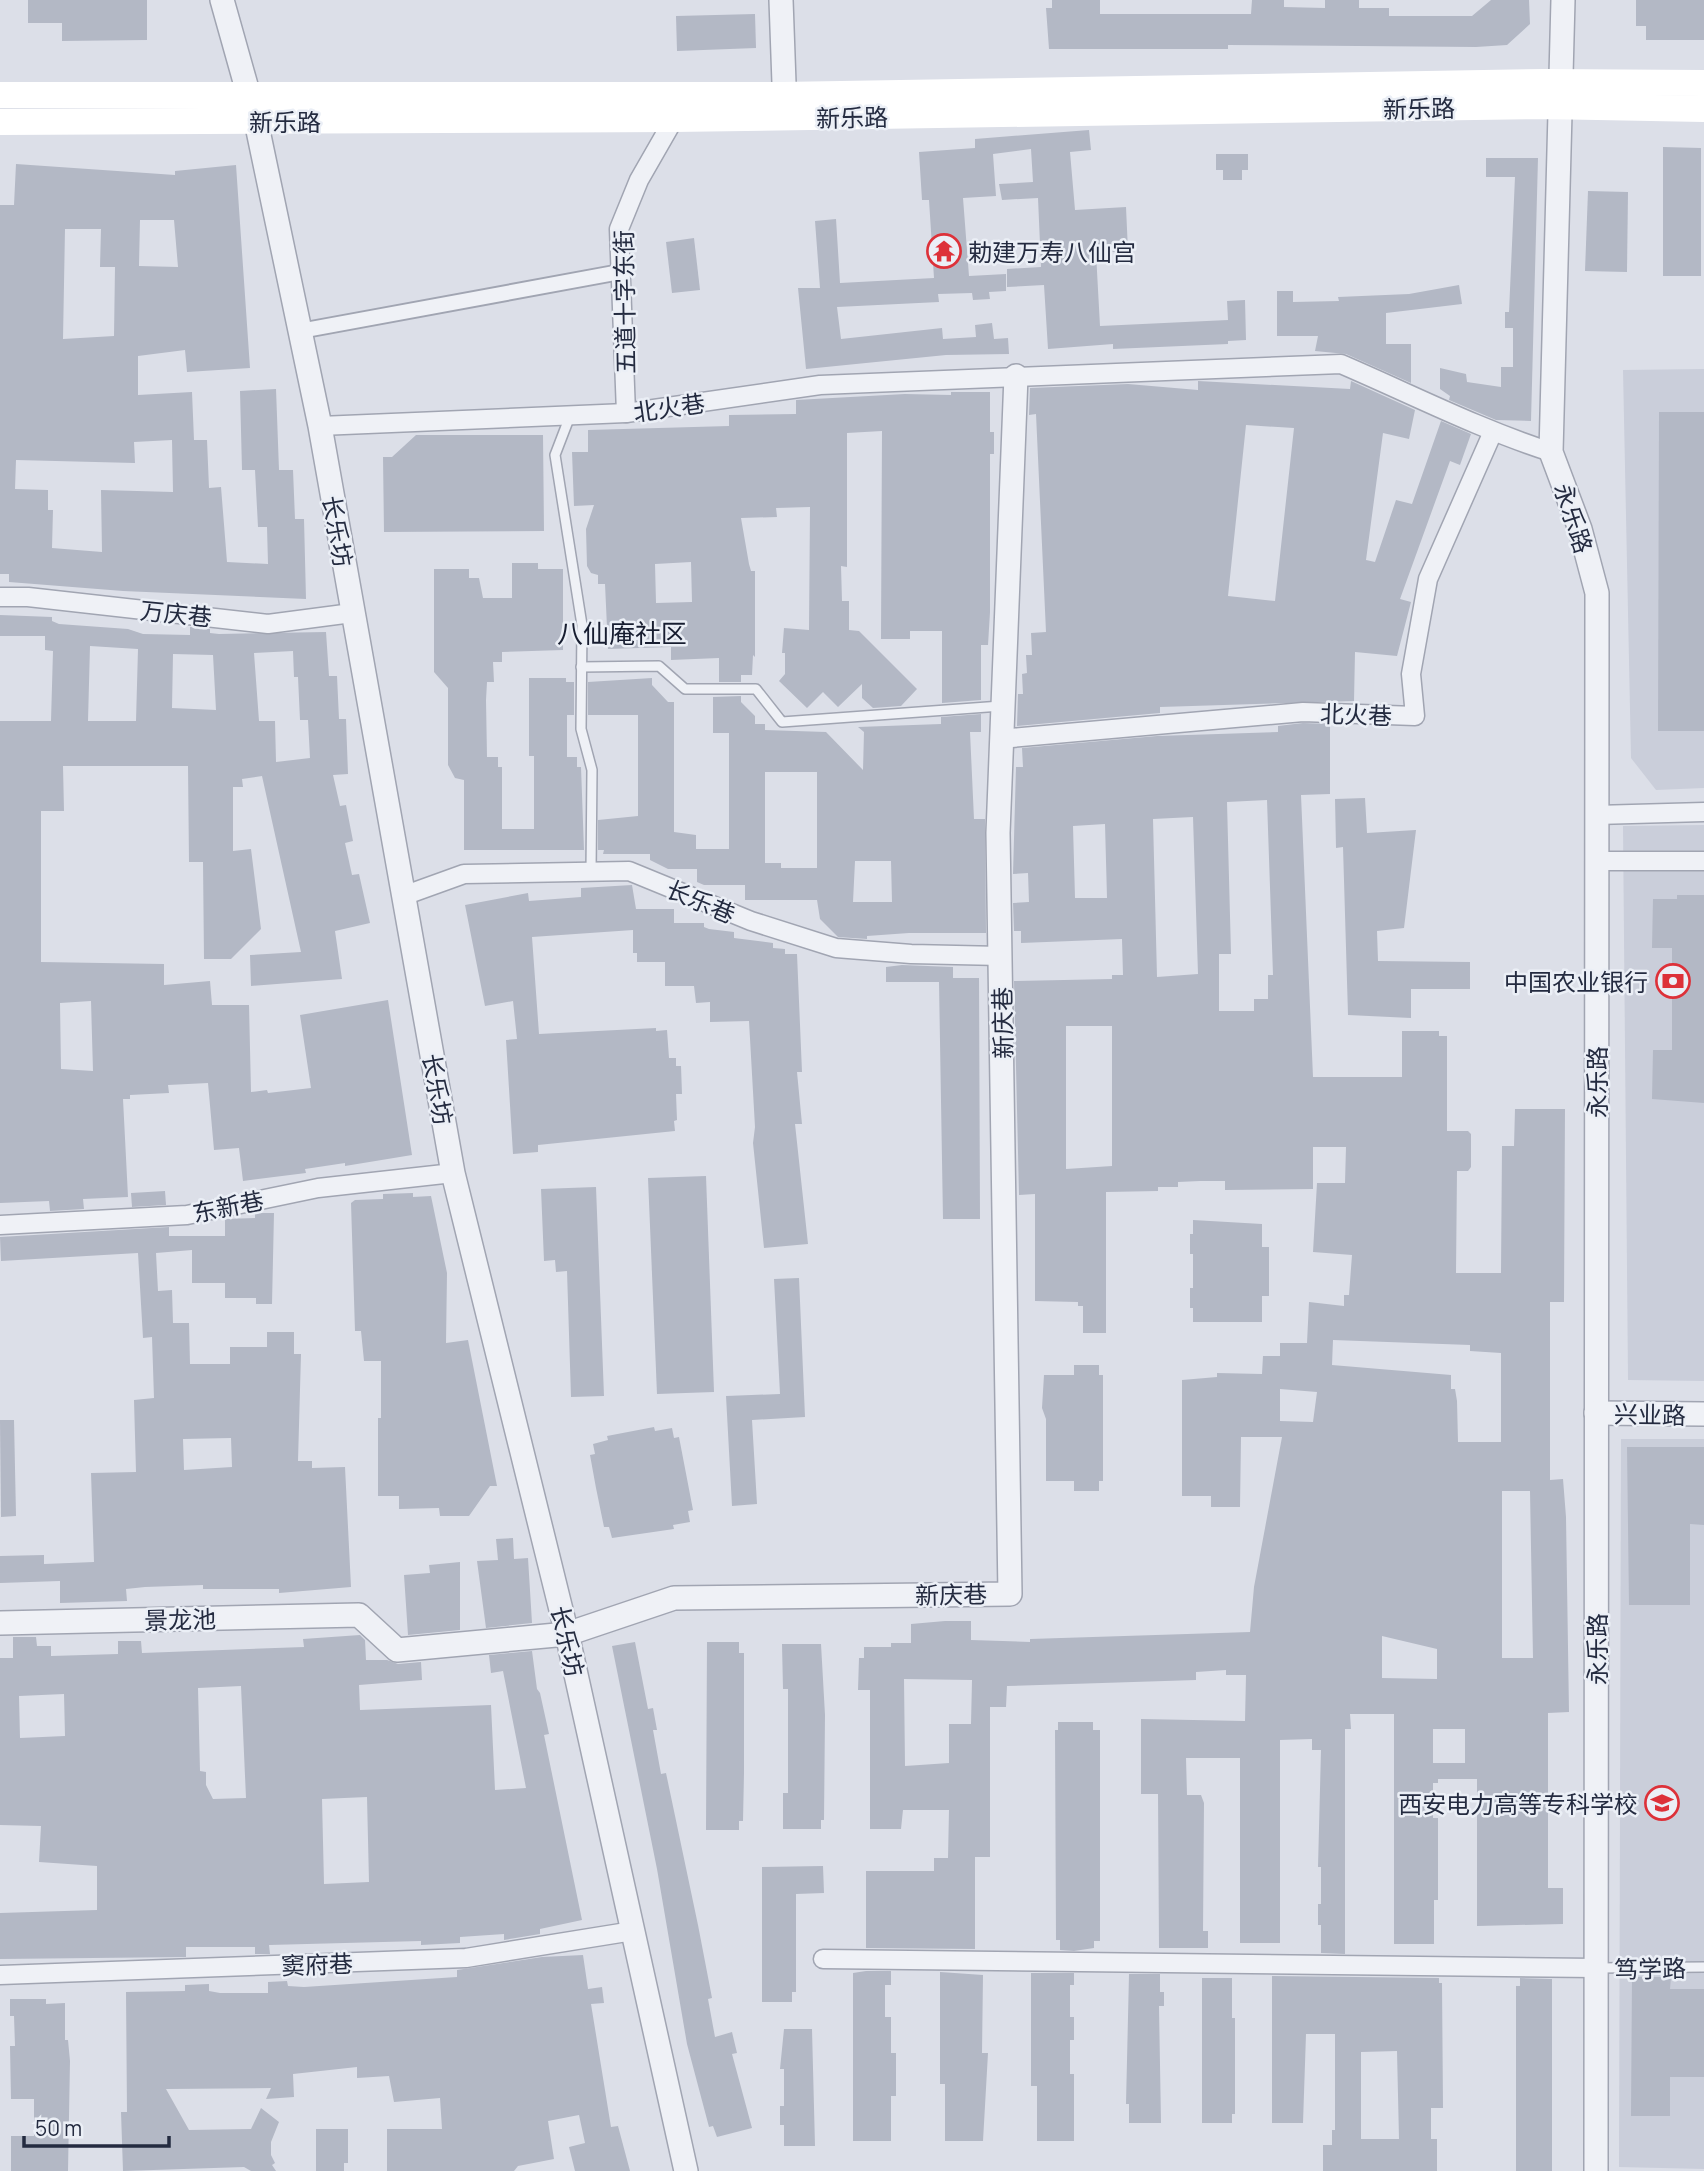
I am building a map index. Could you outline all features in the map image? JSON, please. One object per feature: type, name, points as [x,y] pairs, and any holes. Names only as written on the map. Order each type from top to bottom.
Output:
[{"type":"main road","name":"新乐路","points":[[0,122],[253,109],[784,106],[1561,94],[1704,83]]},
{"type":"main road","name":"新乐路","points":[[1561,94],[1704,109]]},
{"type":"main road","name":"新乐路","points":[[0,95],[253,109],[674,119],[784,106]]},
{"type":"street","name":"长乐坊","points":[[222,0],[253,109],[320,426],[453,1172],[567,1634],[687,2171]]},
{"type":"street","points":[[781,0],[784,106]]},
{"type":"street","name":"永乐路","points":[[1563,0],[1551,453],[1580,529],[1597,593],[1596,2171]]},
{"type":"street","name":"五道十字东街","points":[[626,413],[619,229],[639,180],[674,119]]},
{"type":"street","points":[[300,331],[620,272]]},
{"type":"street","name":"北火巷","points":[[320,426],[626,413],[820,385],[1341,365],[1416,396],[1492,434],[1551,453]]},
{"type":"street","points":[[1001,956],[1000,739],[1016,376]]},
{"type":"street","name":"北火巷","points":[[1000,739],[1303,712],[1415,716],[1411,674],[1428,579],[1492,434]]},
{"type":"street","name":"万庆巷","points":[[0,597],[28,597],[268,624],[352,613]]},
{"type":"street","points":[[1596,815],[1704,812]]},
{"type":"street","points":[[1595,862],[1704,862]]},
{"type":"street","name":"长乐巷","points":[[403,896],[464,874],[629,871],[751,921],[836,948],[1001,956]]},
{"type":"street","name":"新庆巷","points":[[359,1615],[397,1650],[567,1634],[674,1598],[1010,1594],[1001,956]]},
{"type":"street","name":"东新巷","points":[[0,1225],[187,1215],[318,1188],[453,1172]]},
{"type":"street","name":"兴业路","points":[[1595,1413],[1704,1414]]},
{"type":"street","name":"景龙池","points":[[0,1623],[359,1615]]},
{"type":"street","name":"窦府巷","points":[[0,1975],[466,1958],[633,1931]]},
{"type":"street","points":[[823,1959],[1595,1968]]},
{"type":"lane","points":[[570,416],[555,455],[582,625],[581,729],[592,770],[591,871]]},
{"type":"lane","points":[[582,667],[659,666],[685,689],[756,689],[782,722],[1001,706]]},
{"type":"lane","name":"笃学路","points":[[1595,1968],[1704,1967]]},
{"type":"shaded area","points":[[1704,369],[1704,788],[1656,790],[1631,758],[1623,370]]},
{"type":"shaded area","points":[[1704,825],[1704,1381],[1628,1380],[1623,826]]},
{"type":"shaded area","name":"西安电力高等专科学校","points":[[1621,1439],[1704,1439],[1704,2169],[1619,2167]]},
{"type":"building","points":[[28,0],[147,0],[147,40],[62,41],[62,23],[28,23]]},
{"type":"building","points":[[1052,0],[1100,0],[1100,14],[1251,14],[1252,0],[1284,0],[1284,7],[1325,8],[1325,0],[1359,0],[1359,8],[1389,8],[1389,16],[1472,16],[1491,0],[1529,0],[1530,24],[1507,45],[1476,47],[1228,45],[1228,49],[1049,49],[1046,8],[1052,8]]},
{"type":"building","points":[[1636,0],[1704,0],[1704,40],[1646,40],[1646,26],[1636,26]]},
{"type":"building","points":[[755,14],[756,48],[677,51],[676,16]]},
{"type":"building","points":[[1089,130],[1091,150],[1070,152],[1075,210],[1126,207],[1128,251],[1096,253],[1100,326],[1228,320],[1227,301],[1245,300],[1246,340],[1228,341],[1228,344],[1113,349],[1113,344],[1048,349],[1044,285],[1007,287],[1007,269],[1041,267],[1038,198],[1002,200],[999,184],[1033,182],[1031,149],[993,154],[996,196],[963,198],[969,276],[1006,274],[1006,291],[989,292],[990,299],[973,300],[972,293],[938,294],[939,302],[837,307],[841,339],[942,328],[943,339],[976,337],[975,325],[992,323],[994,339],[1008,338],[1009,354],[946,355],[806,369],[798,288],[820,288],[815,221],[836,219],[840,283],[934,278],[929,200],[922,200],[919,152],[975,148],[975,139]]},
{"type":"building","points":[[1663,147],[1701,148],[1701,276],[1663,276]]},
{"type":"building","points":[[1216,154],[1248,154],[1248,170],[1242,170],[1242,180],[1223,180],[1223,170],[1216,170]]},
{"type":"building","points":[[1486,158],[1538,158],[1531,421],[1496,420],[1449,400],[1450,396],[1440,389],[1440,368],[1466,374],[1467,382],[1501,387],[1501,367],[1513,367],[1513,328],[1505,328],[1505,312],[1509,312],[1515,177],[1486,177]]},
{"type":"building","points":[[16,164],[175,175],[175,171],[236,165],[250,368],[187,372],[185,350],[138,356],[138,395],[192,392],[194,440],[207,440],[209,488],[221,487],[227,562],[268,564],[267,527],[258,527],[255,470],[242,470],[240,391],[276,389],[279,470],[293,470],[295,519],[304,519],[306,599],[123,591],[9,582],[9,574],[0,574],[0,205],[14,205]],"holes":[[[140,220],[174,220],[178,267],[139,266]],[[65,229],[101,229],[100,267],[115,267],[114,336],[63,339]],[[172,440],[173,492],[101,490],[102,552],[52,548],[53,510],[48,510],[48,490],[15,489],[16,460],[135,463],[134,442]]]},
{"type":"building","points":[[1588,191],[1628,192],[1627,272],[1585,271]]},
{"type":"building","points":[[694,238],[700,290],[672,293],[666,242]]},
{"type":"building","points":[[1459,285],[1462,304],[1386,313],[1386,344],[1411,344],[1411,383],[1346,354],[1315,351],[1318,336],[1277,336],[1277,291],[1293,291],[1293,302],[1339,301],[1338,297],[1409,294]]},
{"type":"building","points":[[1198,381],[1350,389],[1351,381],[1415,410],[1409,439],[1383,433],[1366,560],[1375,562],[1396,500],[1412,504],[1441,421],[1471,434],[1460,465],[1450,461],[1400,599],[1411,602],[1397,656],[1355,652],[1354,701],[1160,707],[1160,713],[1017,726],[1018,694],[1023,694],[1022,674],[1027,673],[1026,655],[1032,655],[1031,633],[1046,632],[1036,414],[1029,415],[1030,388],[1128,384],[1198,390]],"holes":[[[1246,425],[1294,428],[1275,601],[1228,596]]]},
{"type":"building","points":[[951,392],[990,392],[990,432],[994,432],[994,454],[990,454],[990,612],[988,645],[981,645],[981,700],[942,703],[942,631],[910,631],[910,639],[881,639],[882,431],[847,433],[847,567],[841,566],[842,601],[849,601],[849,630],[859,631],[917,689],[901,706],[873,708],[862,698],[862,684],[838,707],[823,692],[807,708],[779,681],[785,674],[785,653],[782,653],[784,628],[809,630],[810,507],[776,508],[777,517],[741,518],[749,564],[751,571],[755,571],[755,657],[753,655],[752,675],[741,675],[741,682],[719,682],[719,658],[671,660],[671,647],[608,649],[605,584],[598,584],[598,575],[591,573],[587,566],[586,529],[594,505],[574,506],[572,452],[588,452],[588,430],[729,426],[729,415],[796,414],[796,400],[905,394],[951,395]],"holes":[[[691,562],[692,602],[656,603],[655,564]]]},
{"type":"building","points":[[1659,412],[1704,412],[1704,731],[1658,731]]},
{"type":"building","points":[[416,435],[543,435],[544,531],[384,532],[383,457],[392,457]]},
{"type":"building","points":[[512,563],[538,563],[538,569],[563,569],[563,650],[502,652],[502,662],[493,662],[494,682],[487,682],[487,757],[498,757],[498,767],[502,767],[502,829],[534,829],[534,756],[529,756],[529,678],[566,678],[566,682],[574,682],[574,715],[567,715],[567,757],[577,757],[577,767],[581,767],[584,850],[464,850],[464,780],[455,778],[448,765],[448,688],[434,672],[434,569],[469,569],[469,578],[479,578],[483,598],[512,598]]},
{"type":"building","points":[[0,615],[52,617],[52,621],[59,624],[128,629],[143,634],[190,635],[190,627],[210,629],[210,633],[219,634],[326,632],[329,676],[337,676],[339,719],[346,719],[348,774],[333,775],[340,806],[346,805],[353,841],[345,843],[352,875],[359,874],[370,923],[335,931],[342,979],[251,986],[250,955],[301,952],[262,776],[242,779],[243,787],[233,787],[233,851],[251,849],[261,929],[231,959],[204,959],[203,862],[189,862],[188,766],[63,766],[64,811],[41,811],[41,962],[164,964],[164,985],[210,981],[212,1005],[249,1005],[251,1092],[267,1090],[268,1093],[311,1088],[300,1015],[388,1000],[412,1155],[345,1166],[345,1163],[305,1169],[306,1173],[243,1181],[239,1148],[214,1150],[208,1083],[168,1085],[169,1093],[130,1095],[130,1099],[123,1099],[128,1197],[83,1199],[84,1209],[50,1211],[49,1201],[0,1203],[0,721],[51,721],[53,651],[45,650],[45,636],[0,636]],"holes":[[[90,646],[138,649],[136,721],[88,721]],[[293,651],[294,677],[298,677],[300,720],[308,720],[310,758],[276,762],[275,721],[259,721],[254,653]],[[173,654],[213,655],[216,710],[172,708]],[[91,1001],[93,1071],[61,1069],[60,1003]]]},
{"type":"building","points":[[652,678],[652,685],[668,702],[674,702],[674,832],[696,835],[696,849],[729,849],[729,733],[713,733],[713,697],[741,696],[741,702],[755,716],[755,724],[765,724],[765,730],[826,732],[863,770],[864,732],[858,727],[941,724],[941,717],[981,714],[981,732],[970,732],[974,819],[985,819],[986,933],[909,933],[867,936],[867,939],[838,937],[820,919],[817,900],[745,900],[745,885],[704,885],[697,882],[697,869],[668,869],[650,860],[650,854],[603,854],[604,850],[598,850],[598,820],[638,816],[638,715],[588,715],[588,682]],"holes":[[[765,772],[817,772],[817,868],[781,868],[781,863],[765,863]],[[855,861],[891,861],[892,902],[853,902]]]},
{"type":"building","points":[[1330,724],[1330,794],[1301,795],[1313,1077],[1402,1077],[1402,1031],[1439,1031],[1439,1036],[1447,1036],[1447,1131],[1468,1131],[1471,1134],[1471,1167],[1468,1171],[1457,1171],[1456,1273],[1501,1273],[1502,1146],[1514,1146],[1515,1109],[1565,1109],[1564,1302],[1550,1302],[1550,1480],[1563,1479],[1569,1712],[1548,1713],[1548,1888],[1563,1888],[1563,1924],[1477,1926],[1477,1779],[1438,1779],[1438,1783],[1433,1783],[1433,1818],[1438,1818],[1438,1900],[1434,1900],[1434,1944],[1394,1944],[1394,1714],[1350,1714],[1351,1729],[1345,1729],[1345,1954],[1321,1953],[1318,1904],[1321,1904],[1321,1867],[1318,1867],[1321,1750],[1312,1750],[1312,1739],[1280,1740],[1280,1943],[1240,1943],[1240,1758],[1186,1758],[1187,1795],[1201,1795],[1204,1803],[1203,1931],[1208,1931],[1208,1948],[1159,1948],[1158,1794],[1141,1794],[1141,1719],[1245,1721],[1246,1675],[1226,1675],[1226,1670],[1196,1672],[1196,1680],[1007,1686],[1006,1707],[990,1707],[990,1857],[975,1857],[975,1949],[866,1948],[866,1871],[934,1871],[934,1858],[948,1858],[949,1810],[903,1810],[901,1829],[870,1829],[870,1690],[858,1690],[859,1658],[864,1658],[864,1647],[891,1647],[891,1643],[911,1643],[911,1624],[945,1621],[971,1621],[971,1640],[1030,1642],[1030,1639],[1250,1632],[1254,1587],[1282,1437],[1241,1437],[1240,1507],[1211,1507],[1211,1496],[1182,1496],[1182,1380],[1217,1377],[1217,1373],[1262,1374],[1263,1356],[1280,1356],[1280,1343],[1307,1343],[1309,1302],[1344,1306],[1344,1295],[1349,1295],[1352,1255],[1313,1252],[1317,1183],[1345,1183],[1346,1147],[1313,1147],[1313,1189],[1225,1190],[1225,1181],[1200,1181],[1178,1182],[1178,1187],[1158,1187],[1158,1191],[1106,1192],[1106,1333],[1083,1333],[1083,1306],[1078,1306],[1078,1302],[1035,1301],[1035,1194],[1019,1195],[1014,981],[1112,979],[1112,975],[1123,975],[1122,939],[1021,943],[1021,931],[1014,931],[1013,903],[1029,902],[1028,873],[1013,874],[1016,767],[1023,767],[1022,748],[1157,736],[1278,732],[1278,726]],"holes":[[[1267,800],[1273,975],[1268,975],[1268,999],[1254,999],[1254,1011],[1219,1011],[1219,954],[1231,954],[1227,802]],[[1193,817],[1198,974],[1157,977],[1153,819]],[[1105,824],[1107,898],[1075,898],[1073,826]],[[1066,1026],[1112,1026],[1112,1166],[1066,1169]],[[1333,1340],[1470,1345],[1470,1351],[1501,1353],[1501,1442],[1458,1442],[1457,1401],[1455,1389],[1451,1389],[1451,1375],[1332,1365]],[[1280,1389],[1317,1392],[1313,1422],[1280,1421]],[[1502,1491],[1530,1491],[1533,1658],[1502,1658]],[[1382,1636],[1437,1649],[1437,1679],[1382,1678]],[[904,1679],[972,1680],[971,1724],[949,1724],[949,1763],[905,1766]],[[1433,1729],[1465,1729],[1465,1763],[1433,1763]]]},
{"type":"building","points":[[1365,798],[1367,833],[1416,830],[1404,928],[1377,931],[1378,961],[1470,962],[1470,989],[1411,989],[1411,1018],[1348,1015],[1343,847],[1336,848],[1335,799]]},
{"type":"building","points":[[632,885],[636,909],[674,909],[674,923],[704,923],[704,927],[709,929],[734,932],[734,938],[773,943],[773,948],[785,949],[785,954],[797,954],[802,1072],[797,1072],[802,1124],[795,1124],[808,1244],[764,1248],[753,1143],[755,1127],[749,1021],[710,1022],[710,1002],[696,1003],[694,986],[665,986],[665,962],[637,962],[637,953],[633,953],[633,930],[532,937],[539,1034],[656,1028],[656,1031],[667,1030],[669,1058],[676,1058],[676,1066],[681,1066],[682,1094],[676,1094],[675,1131],[538,1145],[538,1152],[513,1154],[506,1040],[517,1039],[513,1001],[485,1006],[465,905],[528,893],[529,901],[581,897],[581,888]]},
{"type":"building","points":[[1677,895],[1704,895],[1704,1103],[1652,1099],[1653,1050],[1672,1050],[1672,948],[1652,948],[1653,899],[1677,899]]},
{"type":"building","points":[[886,967],[953,967],[953,978],[979,978],[980,1219],[943,1219],[939,982],[886,982]]},
{"type":"building","points":[[706,1176],[714,1392],[657,1394],[648,1178]]},
{"type":"building","points":[[596,1187],[604,1396],[571,1397],[567,1271],[556,1272],[555,1260],[544,1261],[541,1189]]},
{"type":"building","points":[[165,1191],[166,1205],[132,1207],[131,1193]]},
{"type":"building","points":[[413,1193],[413,1197],[431,1196],[447,1273],[446,1343],[468,1340],[497,1486],[490,1486],[469,1516],[440,1516],[439,1508],[399,1509],[399,1496],[378,1496],[381,1361],[364,1361],[361,1331],[355,1331],[351,1203],[355,1200],[383,1199],[383,1194]]},
{"type":"building","points":[[255,1213],[274,1213],[272,1304],[256,1304],[256,1298],[225,1298],[225,1283],[192,1283],[192,1250],[156,1253],[158,1291],[172,1290],[173,1323],[189,1323],[190,1364],[230,1364],[230,1347],[267,1347],[267,1332],[294,1332],[294,1354],[301,1354],[298,1461],[312,1461],[312,1468],[345,1467],[351,1587],[279,1593],[279,1589],[203,1589],[203,1585],[145,1587],[126,1589],[127,1601],[60,1603],[60,1581],[0,1583],[0,1556],[44,1555],[44,1564],[94,1562],[91,1473],[136,1472],[134,1400],[154,1398],[152,1337],[143,1338],[138,1253],[1,1261],[0,1237],[169,1227],[169,1236],[225,1236],[225,1219],[255,1218]],"holes":[[[231,1438],[232,1467],[184,1470],[183,1439]]]},
{"type":"building","points":[[1193,1220],[1262,1224],[1262,1247],[1269,1247],[1269,1296],[1262,1296],[1262,1322],[1193,1322],[1193,1308],[1190,1308],[1193,1254],[1190,1254],[1190,1234],[1193,1234]]},
{"type":"building","points":[[799,1278],[805,1417],[752,1420],[757,1504],[732,1506],[726,1396],[780,1394],[774,1279]]},
{"type":"building","points":[[1074,1365],[1099,1365],[1099,1375],[1103,1375],[1103,1481],[1099,1481],[1099,1491],[1074,1491],[1074,1481],[1046,1481],[1046,1419],[1042,1408],[1044,1375],[1074,1375]]},
{"type":"building","points":[[0,1420],[14,1420],[16,1516],[1,1517]]},
{"type":"building","points":[[654,1427],[655,1431],[672,1428],[674,1438],[679,1437],[693,1510],[688,1511],[690,1522],[673,1525],[674,1529],[612,1538],[609,1527],[604,1527],[596,1488],[590,1455],[595,1454],[593,1444],[608,1440],[607,1436]]},
{"type":"building","points":[[1627,1447],[1704,1447],[1704,1525],[1690,1524],[1690,1605],[1629,1605]]},
{"type":"building","points":[[513,1538],[514,1559],[528,1558],[532,1623],[486,1628],[477,1561],[498,1560],[496,1539]]},
{"type":"building","points":[[460,1562],[460,1630],[408,1635],[404,1575],[430,1573],[429,1565]]},
{"type":"building","points":[[360,1635],[365,1640],[366,1660],[387,1660],[398,1664],[421,1662],[422,1680],[359,1685],[360,1710],[491,1705],[495,1790],[526,1788],[503,1671],[491,1673],[489,1655],[532,1651],[537,1689],[549,1734],[544,1735],[582,1920],[540,1929],[540,1934],[504,1940],[504,1934],[460,1937],[460,1943],[421,1945],[421,1941],[269,1945],[270,1954],[255,1954],[255,1947],[186,1947],[186,1957],[0,1959],[0,1913],[97,1910],[97,1866],[39,1862],[41,1826],[0,1825],[0,1658],[13,1658],[13,1637],[36,1637],[37,1646],[51,1646],[51,1656],[118,1654],[118,1641],[141,1641],[142,1653],[304,1647],[303,1639]],"holes":[[[241,1686],[246,1798],[213,1799],[206,1785],[206,1772],[200,1771],[198,1688]],[[64,1694],[65,1736],[20,1738],[19,1696]],[[367,1797],[369,1882],[324,1884],[322,1799]]]},
{"type":"building","points":[[635,1642],[648,1709],[653,1708],[657,1730],[653,1730],[661,1774],[666,1773],[698,1925],[712,1998],[708,1999],[715,2037],[732,2032],[737,2053],[732,2054],[752,2128],[717,2137],[713,2126],[709,2127],[687,2044],[657,1869],[612,1646]]},
{"type":"building","points":[[707,1642],[739,1642],[739,1653],[744,1653],[743,1821],[739,1821],[739,1830],[706,1830]]},
{"type":"building","points":[[782,1644],[821,1644],[825,1715],[824,1820],[821,1820],[821,1829],[783,1829],[783,1793],[788,1793],[788,1689],[783,1689]]},
{"type":"building","points":[[1058,1722],[1093,1722],[1093,1730],[1100,1730],[1100,1941],[1094,1941],[1094,1948],[1074,1951],[1060,1950],[1060,1940],[1056,1940],[1055,1730],[1058,1730]]},
{"type":"building","points":[[823,1866],[824,1893],[796,1894],[796,1992],[792,1992],[792,2002],[762,2002],[762,1867]]},
{"type":"building","points":[[583,1955],[588,1989],[602,1987],[604,2003],[591,2004],[611,2127],[618,2126],[630,2171],[575,2171],[569,2147],[585,2143],[579,2115],[548,2121],[554,2159],[518,2166],[514,2171],[387,2171],[387,2129],[442,2129],[440,2098],[394,2102],[389,2076],[357,2078],[357,2067],[293,2074],[294,2097],[266,2099],[271,2088],[166,2089],[189,2130],[251,2129],[261,2108],[279,2122],[271,2142],[271,2155],[275,2163],[272,2165],[276,2171],[251,2171],[244,2167],[123,2171],[121,2112],[127,2112],[126,1992],[185,1991],[185,1985],[209,1984],[209,1991],[220,1993],[268,1993],[268,1982],[287,1981],[288,1986],[304,1987],[457,1977],[457,1970],[542,1957]]},
{"type":"building","points":[[891,1971],[891,1985],[885,1985],[885,2017],[891,2017],[891,2053],[896,2053],[896,2096],[891,2096],[891,2141],[853,2141],[853,1973]]},
{"type":"building","points":[[940,1972],[983,1975],[982,2053],[988,2053],[983,2141],[945,2141],[945,2084],[940,2084]]},
{"type":"building","points":[[1031,1973],[1074,1973],[1074,1985],[1070,1985],[1070,2017],[1074,2017],[1074,2040],[1070,2040],[1070,2074],[1074,2074],[1074,2141],[1037,2141],[1037,2086],[1031,2086]]},
{"type":"building","points":[[1129,1974],[1160,1974],[1160,1992],[1164,1992],[1164,2006],[1159,2006],[1161,2123],[1129,2123],[1129,2104],[1126,2104]]},
{"type":"building","points":[[1272,1976],[1439,1978],[1439,1983],[1442,1983],[1443,2108],[1431,2108],[1431,2139],[1437,2139],[1437,2171],[1323,2171],[1323,2145],[1332,2145],[1332,2130],[1335,2130],[1335,2034],[1306,2034],[1303,2123],[1272,2123]],"holes":[[[1397,2051],[1399,2139],[1361,2139],[1361,2052]]]},
{"type":"building","points":[[1632,1977],[1671,1977],[1670,1989],[1704,1989],[1704,2077],[1670,2077],[1670,2116],[1631,2116]]},
{"type":"building","points":[[1202,1978],[1232,1978],[1232,2018],[1235,2018],[1235,2114],[1232,2114],[1232,2123],[1202,2123]]},
{"type":"building","points":[[1520,1978],[1552,1979],[1552,2171],[1516,2171],[1516,1986],[1520,1986]]},
{"type":"building","points":[[10,1999],[46,1999],[46,2004],[65,2003],[65,2040],[68,2040],[70,2061],[68,2171],[11,2171],[11,2136],[34,2136],[34,2099],[11,2099],[10,2046],[15,2046],[14,2016],[10,2016]]},
{"type":"building","points":[[784,2029],[812,2029],[815,2146],[784,2146],[780,2106],[784,2106],[784,2069],[780,2069]]},
{"type":"building","points":[[316,2129],[348,2129],[348,2163],[344,2163],[344,2171],[316,2171]]},
{"type":"place","name":"勅建万寿八仙宫","points":[[944,251]]},
{"type":"place","name":"中国农业银行","points":[[1673,981]]},
{"type":"place","name":"西安电力高等专科学校","points":[[1662,1803]]},
{"type":"district","name":"八仙庵社区","points":[[622,633]]}]
